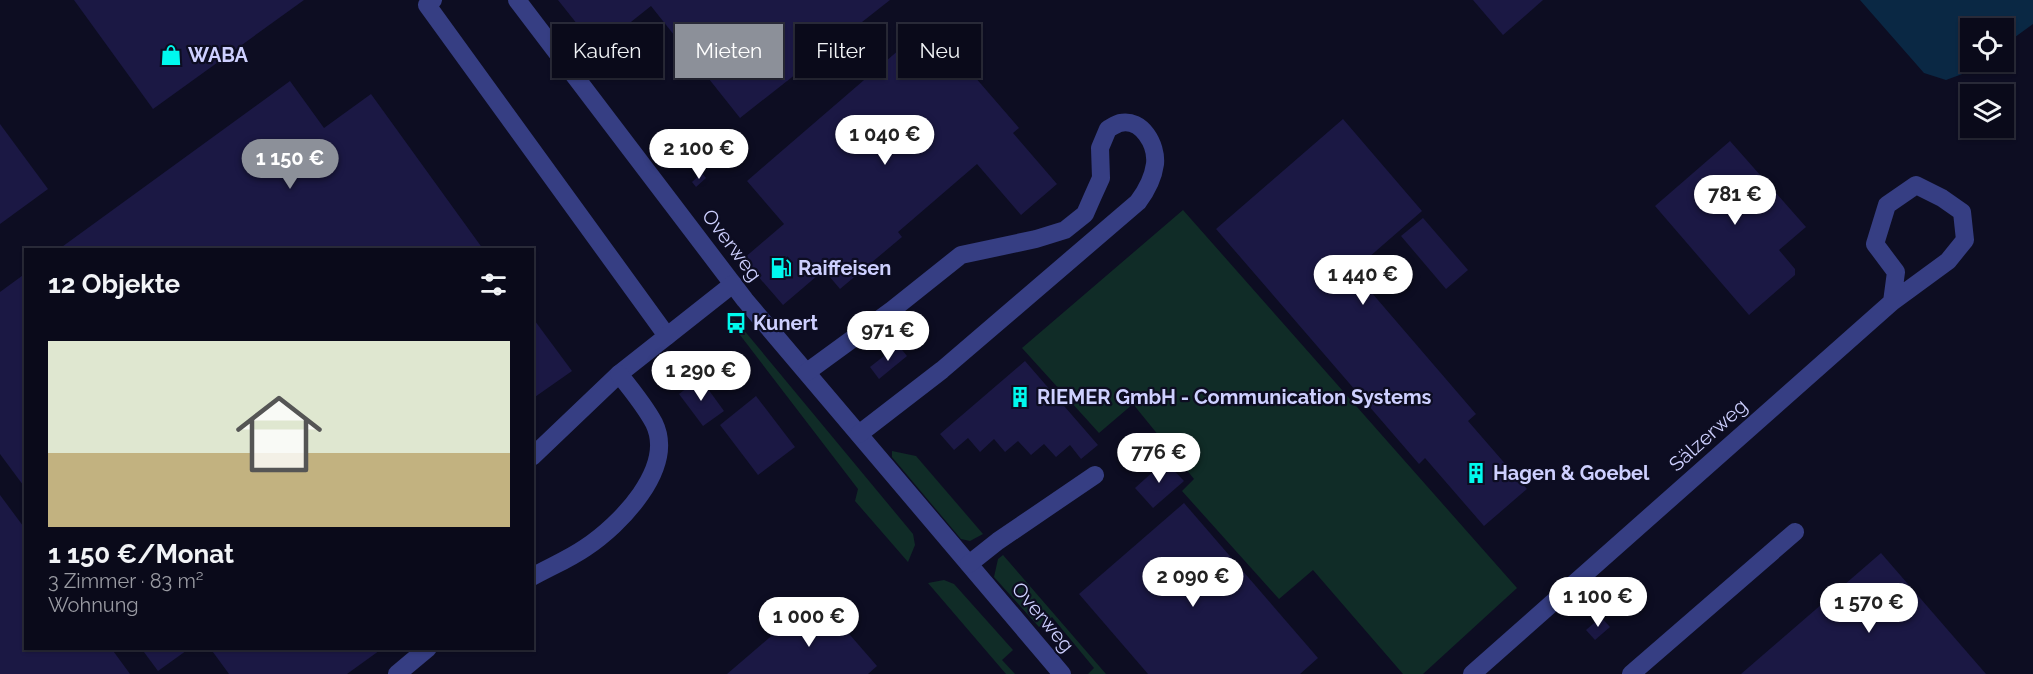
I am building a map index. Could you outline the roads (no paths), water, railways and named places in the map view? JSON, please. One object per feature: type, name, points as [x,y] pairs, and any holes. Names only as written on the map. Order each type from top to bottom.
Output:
[{"type":"street","points":[[433,0],[427,5],[667,336]]},
{"type":"street","name":"Overweg","points":[[517,0],[734,284],[1062,674]]},
{"type":"street","points":[[807,372],[892,310],[961,255],[1036,239],[1065,230],[1085,214],[1101,178],[1100,148],[1108,129],[1119,123],[1128,123],[1139,127],[1150,137],[1155,161],[1152,179],[1138,202],[942,370],[859,434]]},
{"type":"street","name":"Sälzerweg","points":[[1472,674],[1892,302],[1948,261],[1965,240],[1962,212],[1942,198],[1916,185],[1887,205],[1875,244],[1896,272],[1892,302]]},
{"type":"street","points":[[534,455],[619,374],[734,284]]},
{"type":"street","points":[[534,576],[586,547],[606,531],[648,486],[655,469],[659,443],[655,424],[619,374]]},
{"type":"street","points":[[969,564],[998,541],[1095,475]]},
{"type":"street","points":[[1630,674],[1795,532]]},
{"type":"street","points":[[397,674],[426,650]]},
{"type":"water","points":[[1860,0],[2033,0],[2033,24],[2014,38],[2014,18],[1960,18],[1960,72],[1967,72],[1946,80],[1924,73]]},
{"type":"place","name":"WABA","points":[[171,55]]},
{"type":"place","name":"Raiffeisen","points":[[781,268]]},
{"type":"place","name":"Kunert","points":[[736,323]]},
{"type":"place","name":"RIEMER GmbH - Communication Systems","points":[[1020,397]]},
{"type":"place","name":"Hagen & Goebel","points":[[1476,473]]}]
